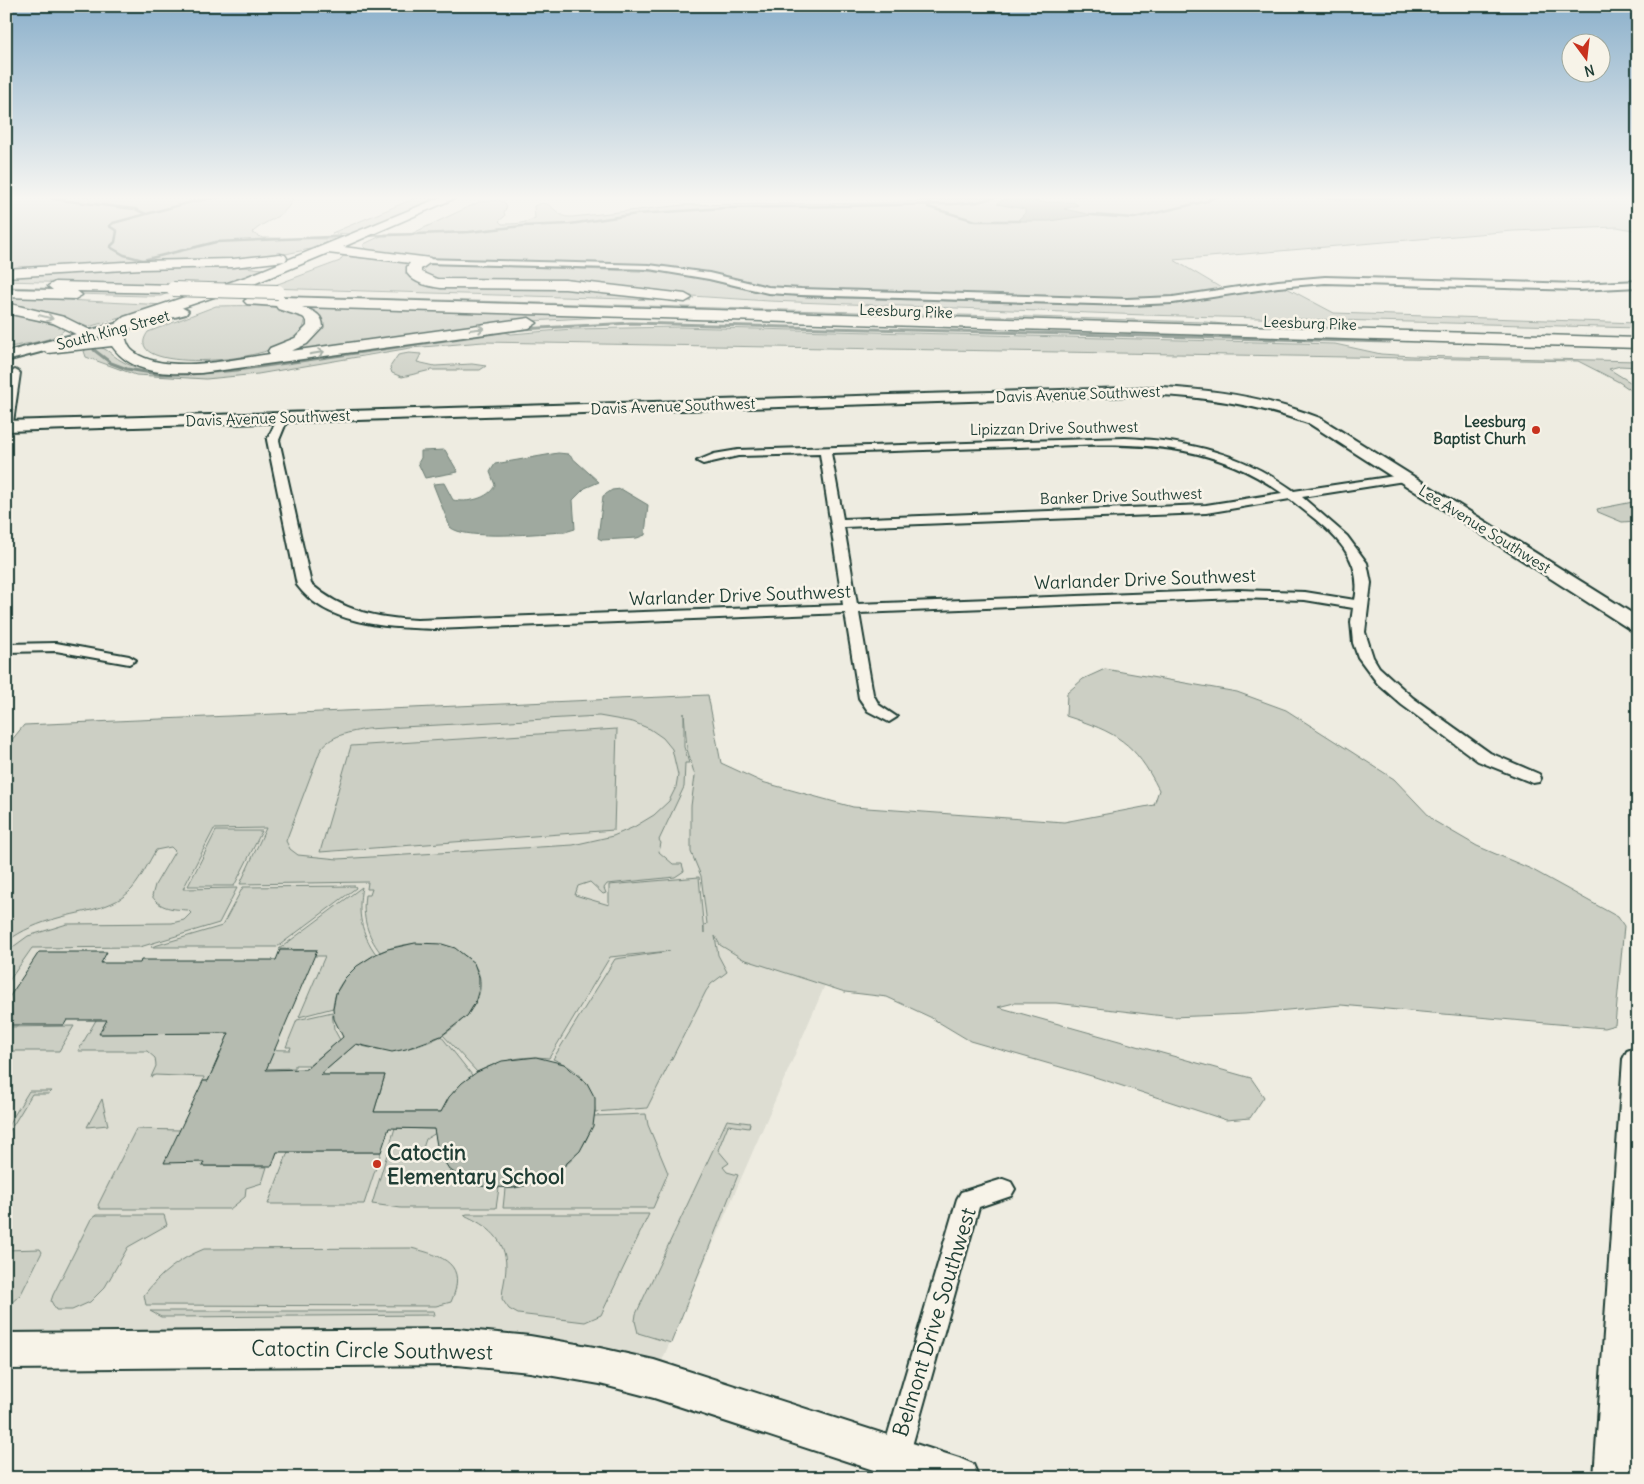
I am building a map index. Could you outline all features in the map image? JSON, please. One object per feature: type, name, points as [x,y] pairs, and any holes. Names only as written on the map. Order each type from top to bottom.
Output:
[{"type":"highway","points":[[6,273],[137,265]]},
{"type":"highway","points":[[236,265],[278,272]]},
{"type":"highway","name":"South King Street","points":[[181,312],[294,265]]},
{"type":"highway","name":"South King Street","points":[[130,320],[299,265]]},
{"type":"highway","points":[[417,265],[414,267],[414,273],[435,283],[464,285],[568,285],[704,300],[843,309]]},
{"type":"highway","name":"Leesburg Pike","points":[[6,284],[1638,332]]},
{"type":"highway","points":[[6,293],[252,301],[300,310],[312,317],[315,327],[308,336],[293,345],[261,355],[233,360],[195,363],[165,360],[143,352],[138,343],[150,327],[181,312]]},
{"type":"highway","name":"Leesburg Pike","points":[[252,301],[1638,343]]},
{"type":"highway","points":[[6,308],[64,322],[84,332]]},
{"type":"highway","points":[[117,338],[127,356],[147,364],[186,368],[214,367],[513,325],[610,317],[725,315]]},
{"type":"highway","points":[[48,348],[117,338],[130,320]]},
{"type":"main road","name":"South King Street","points":[[117,338],[181,312]]},
{"type":"main road","name":"South King Street","points":[[6,351],[130,320]]},
{"type":"main road","name":"South King Street","points":[[6,357],[48,348]]},
{"type":"street","points":[[584,265],[649,267],[709,276],[768,290],[1104,302],[1172,300],[1278,284],[1325,280],[1579,287],[1638,284]]},
{"type":"street","points":[[6,427],[15,373]]},
{"type":"street","name":"Davis Avenue Southwest","points":[[6,427],[1162,391],[1213,394],[1268,406],[1307,418],[1333,432]]},
{"type":"street","name":"Warlander Drive Southwest","points":[[283,418],[273,440],[304,585],[318,599],[346,613],[384,623],[435,625],[1238,594],[1305,596],[1361,605]]},
{"type":"street","name":"Lee Avenue Southwest","points":[[1333,432],[1638,626]]},
{"type":"street","name":"Lipizzan Drive Southwest","points":[[703,461],[718,456],[738,453],[1139,442],[1195,449],[1224,457],[1264,475],[1294,495],[1336,532],[1359,561],[1364,576],[1361,605],[1356,625],[1360,645],[1371,665],[1388,684],[1484,757],[1507,769],[1533,778]]},
{"type":"street","points":[[825,450],[868,704],[876,711],[889,717]]},
{"type":"street","name":"Banker Drive Southwest","points":[[838,523],[1187,510],[1404,477]]},
{"type":"street","points":[[6,648],[56,648],[129,660]]},
{"type":"street","points":[[1614,1478],[1638,1058]]},
{"type":"street","name":"Belmont Drive Southwest","points":[[892,1467],[969,1199],[1002,1189]]},
{"type":"street","name":"Catoctin Circle Southwest","points":[[6,1350],[457,1347],[530,1354],[600,1366],[670,1384],[892,1467],[959,1478]]},
{"type":"shaded area","points":[[6,265],[121,265],[6,271]]},
{"type":"shaded area","points":[[329,265],[410,265],[413,278],[629,292],[692,301],[267,288]]},
{"type":"shaded area","points":[[424,265],[471,265],[662,272],[691,276],[750,290],[805,297],[1139,306],[1179,303],[1285,287],[1334,313],[1638,323],[1638,328],[1145,315],[769,301],[444,280],[428,275],[421,268]]},
{"type":"shaded area","points":[[555,265],[1183,265],[1228,292],[1154,301],[801,292],[750,286],[670,269]]},
{"type":"shaded area","points":[[232,266],[264,269],[219,287],[6,281],[6,275],[102,269]]},
{"type":"shaded area","points":[[6,287],[170,292],[161,296],[147,296],[6,292]]},
{"type":"shaded area","points":[[263,295],[1205,322],[1241,326],[284,300]]},
{"type":"shaded area","points":[[6,297],[166,305],[88,327],[64,318],[6,306]]},
{"type":"shaded area","points":[[216,306],[263,306],[276,308],[298,314],[305,320],[298,334],[281,345],[257,354],[229,359],[200,361],[174,359],[155,355],[145,347],[144,341],[148,332]]},
{"type":"shaded area","points":[[300,307],[620,316],[531,321],[270,357],[314,333]]},
{"type":"shaded area","points":[[6,312],[66,328],[61,333],[48,339],[10,347],[6,346]]},
{"type":"shaded area","points":[[678,327],[1335,344],[1381,354],[1412,356],[1638,361],[1638,367],[1620,366],[1609,369],[1638,387],[1638,395],[1619,382],[1578,361],[483,342],[410,348],[258,374],[206,379],[136,375],[86,357],[84,351],[98,347],[107,350],[125,363],[136,367],[161,372],[186,372],[243,367],[501,331],[511,334],[572,329]]},
{"type":"shaded area","points":[[409,353],[421,354],[417,362],[435,366],[472,364],[486,366],[480,370],[431,370],[402,377],[392,373],[390,367],[398,355]]},
{"type":"shaded area","points":[[445,450],[458,472],[425,478],[418,463],[421,458],[421,451]]},
{"type":"shaded area","points":[[558,453],[568,454],[599,482],[585,488],[573,500],[575,529],[565,532],[522,535],[486,535],[471,534],[450,527],[433,484],[444,483],[453,500],[477,499],[488,494],[495,485],[490,472],[495,464]]},
{"type":"shaded area","points":[[621,489],[648,505],[645,535],[637,538],[602,540],[598,538],[603,496],[612,490]]},
{"type":"shaded area","points":[[1638,501],[1638,517],[1632,518],[1637,521],[1622,522],[1598,512],[1597,509]]},
{"type":"shaded area","points":[[1105,669],[1237,692],[1286,710],[1394,779],[1434,821],[1477,846],[1531,869],[1618,917],[1624,926],[1615,1025],[1604,1028],[1341,1005],[1245,1014],[1172,1017],[1056,1003],[1014,1003],[998,1007],[1251,1078],[1264,1097],[1250,1118],[1226,1120],[1095,1077],[970,1041],[930,1017],[887,997],[845,992],[743,959],[720,945],[715,936],[718,955],[727,972],[711,984],[706,991],[647,1108],[595,1112],[592,1093],[583,1079],[570,1068],[553,1059],[615,959],[670,951],[610,957],[549,1058],[530,1057],[512,1059],[477,1072],[443,1035],[467,1015],[479,995],[480,977],[472,962],[456,950],[434,944],[408,944],[380,952],[372,939],[365,918],[365,895],[370,895],[372,889],[367,889],[368,882],[240,884],[266,828],[214,829],[183,889],[237,888],[219,923],[140,947],[32,948],[6,985],[6,952],[28,936],[67,924],[172,923],[184,920],[191,913],[188,910],[172,909],[163,906],[152,896],[155,885],[175,851],[171,847],[156,850],[142,875],[125,896],[107,905],[37,925],[6,942],[6,747],[24,725],[708,695],[721,763],[762,782],[853,807],[1064,822],[1154,805],[1159,790],[1141,760],[1132,750],[1111,734],[1066,716],[1067,693],[1083,679]],"holes":[[[684,713],[687,749],[695,776],[691,806],[691,852],[701,876],[707,924],[704,925],[704,933],[699,877],[609,885],[609,905],[575,895],[578,886],[590,882],[603,894],[606,893],[604,888],[607,884],[675,877],[684,871],[682,864],[673,864],[659,852],[661,843],[659,840],[684,787],[685,763],[689,763],[684,747]],[[599,716],[633,722],[650,729],[663,738],[672,749],[678,775],[676,787],[669,801],[654,815],[634,827],[613,836],[573,845],[338,859],[298,855],[290,849],[286,841],[320,751],[329,741],[341,735],[367,729]]]},
{"type":"shaded area","name":"Catoctin Elementary School","points":[[683,697],[835,962],[654,1379],[600,1366],[6,1351],[6,747],[24,725]]},
{"type":"shaded area","points":[[617,729],[614,830],[320,852],[351,746]]},
{"type":"shaded area","points":[[216,831],[262,831],[234,886],[188,886]]},
{"type":"shaded area","points":[[355,886],[356,888],[277,947],[151,947],[222,926],[243,887]]},
{"type":"shaded area","points":[[362,887],[360,914],[367,938],[376,954],[347,976],[337,991],[333,1008],[299,1017],[325,956],[315,956],[317,950],[279,949]]},
{"type":"shaded area","points":[[332,1012],[334,1029],[340,1040],[310,1065],[295,1065],[295,1068],[260,1069],[242,1049],[290,1050],[291,1047],[286,1047],[297,1020]]},
{"type":"shaded area","points":[[99,1015],[110,1015],[100,1034],[229,1033],[208,1081],[203,1081],[204,1077],[155,1075],[151,1077],[156,1066],[155,1058],[147,1051],[78,1051]]},
{"type":"shaded area","points":[[74,1026],[59,1051],[6,1051],[6,1027]]},
{"type":"shaded area","points":[[441,1036],[472,1075],[454,1091],[441,1112],[374,1112],[385,1075],[320,1075],[356,1044],[389,1050],[410,1048]]},
{"type":"shaded area","points":[[29,1091],[52,1091],[49,1094],[32,1094],[6,1137],[6,1129]]},
{"type":"shaded area","points":[[102,1099],[108,1125],[87,1127]]},
{"type":"shaded area","points":[[646,1114],[648,1125],[668,1173],[653,1208],[503,1208],[505,1189],[536,1183],[563,1168],[574,1157],[590,1131],[594,1116]]},
{"type":"shaded area","points":[[727,1120],[750,1123],[749,1128],[728,1125],[718,1150],[729,1163],[723,1167],[727,1172],[738,1175],[671,1343],[638,1333],[635,1321],[636,1314]]},
{"type":"shaded area","points":[[395,1128],[436,1129],[436,1133],[426,1139],[423,1148],[432,1152],[438,1151],[449,1167],[463,1178],[480,1185],[499,1188],[496,1208],[401,1208],[372,1204]]},
{"type":"shaded area","points":[[136,1129],[180,1130],[204,1162],[203,1166],[267,1167],[262,1183],[246,1188],[245,1197],[230,1209],[100,1209],[98,1205]]},
{"type":"shaded area","points":[[288,1152],[381,1152],[364,1204],[268,1204]]},
{"type":"shaded area","points":[[649,1214],[601,1315],[585,1322],[518,1314],[509,1309],[502,1299],[506,1267],[503,1249],[499,1241],[488,1229],[464,1215]]},
{"type":"shaded area","points":[[96,1215],[164,1215],[167,1225],[128,1247],[105,1287],[90,1302],[72,1310],[56,1310],[51,1301],[53,1295],[91,1219]]},
{"type":"shaded area","points":[[411,1248],[434,1254],[450,1264],[455,1270],[457,1279],[456,1289],[451,1302],[436,1306],[146,1305],[144,1295],[171,1268],[186,1257],[204,1249]]},
{"type":"shaded area","points":[[40,1249],[42,1252],[21,1294],[6,1308],[6,1250]]},
{"type":"shaded area","points":[[150,1311],[434,1311],[435,1315],[161,1317]]},
{"type":"building","name":"Catoctin Elementary School","points":[[415,943],[442,944],[455,948],[474,963],[479,977],[479,989],[475,1003],[467,1016],[441,1036],[406,1049],[392,1052],[356,1044],[320,1075],[385,1075],[374,1112],[441,1112],[449,1097],[462,1083],[477,1072],[502,1061],[536,1057],[564,1064],[587,1083],[595,1098],[595,1110],[593,1126],[580,1151],[556,1173],[539,1181],[513,1188],[479,1186],[467,1182],[449,1169],[438,1151],[434,1129],[389,1128],[381,1152],[277,1152],[272,1166],[202,1166],[204,1162],[164,1163],[203,1081],[208,1081],[229,1033],[99,1034],[107,1020],[67,1020],[64,1025],[6,1025],[6,1002],[39,952],[107,952],[101,963],[140,963],[141,960],[276,960],[280,950],[317,950],[266,1070],[306,1069],[343,1037],[334,1019],[333,1008],[336,993],[345,978],[357,966],[376,954],[388,949]]},
{"type":"waterway","points":[[94,350],[111,363],[127,369],[158,374],[190,374],[237,370],[522,329],[631,323],[1390,342]]},
{"type":"place","name":"Leesburg Baptist Churh","points":[[1536,430]]},
{"type":"place","name":"Catoctin Elementary School","points":[[377,1164]]}]
